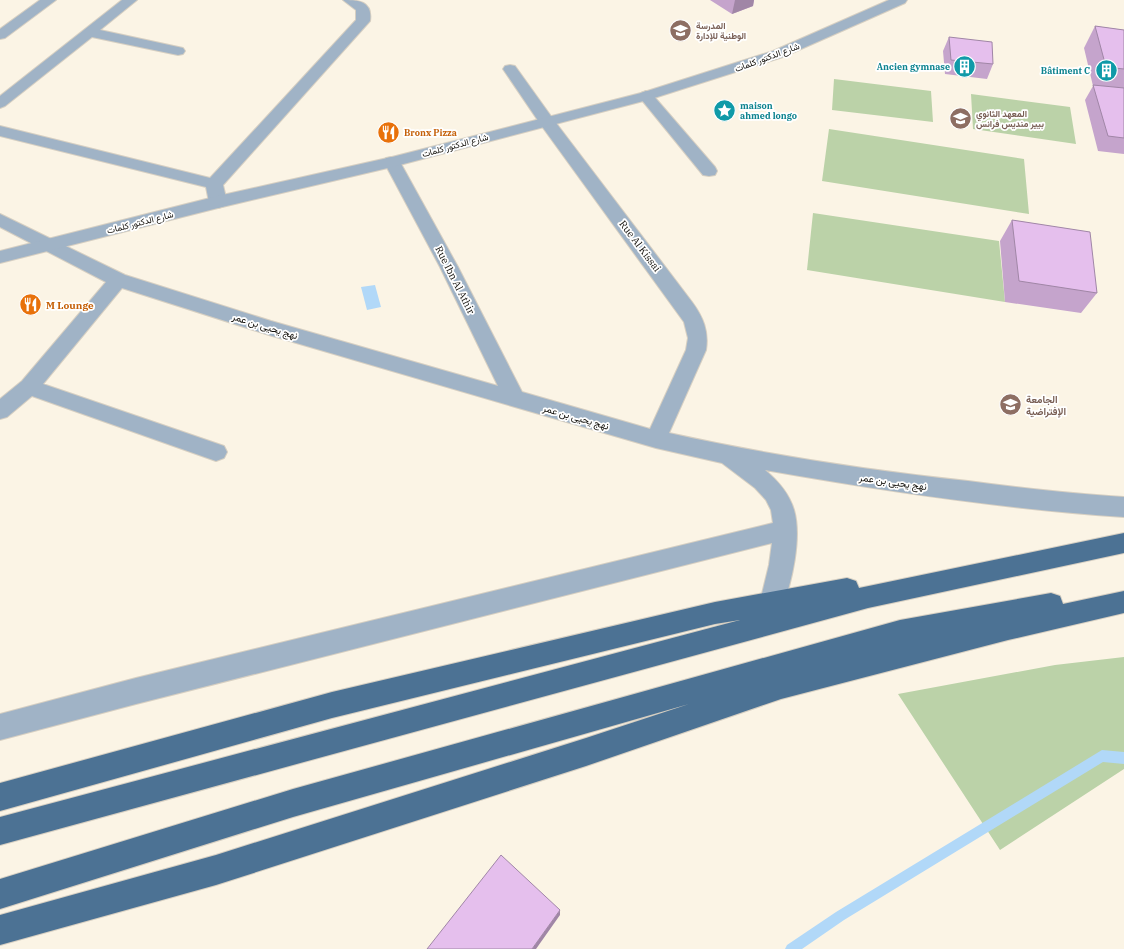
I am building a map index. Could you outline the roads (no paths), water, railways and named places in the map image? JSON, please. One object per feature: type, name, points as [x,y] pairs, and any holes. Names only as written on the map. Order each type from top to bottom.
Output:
[{"type":"highway","points":[[0,797],[332,705],[715,613],[894,581],[999,560],[1124,542]]},
{"type":"highway","points":[[0,831],[868,597],[1124,542]]},
{"type":"highway","points":[[0,894],[293,803],[900,632],[1032,607],[1124,595]]},
{"type":"highway","points":[[0,930],[216,870],[586,752],[781,686],[1008,628],[1124,602]]},
{"type":"street","points":[[0,35],[49,0]]},
{"type":"street","points":[[0,103],[130,0]]},
{"type":"street","points":[[214,184],[363,21],[364,16],[362,8],[350,0]]},
{"type":"street","name":"شارع الدكتور كلمات","points":[[0,257],[218,202],[392,162],[646,96],[778,54],[900,0]]},
{"type":"street","points":[[89,32],[178,51]]},
{"type":"street","name":"Rue Al Kissai","points":[[510,69],[547,122],[695,322],[698,340],[696,350],[656,439]]},
{"type":"street","points":[[646,96],[709,171]]},
{"type":"street","points":[[0,131],[214,184]]},
{"type":"street","name":"Rue Ibn Al Athir","points":[[392,162],[449,267],[515,399]]},
{"type":"street","points":[[214,184],[218,202]]},
{"type":"street","name":"نهج يحيى بن عمر","points":[[0,220],[118,280],[277,330],[656,439],[728,455],[902,484],[1077,504],[1124,507]]},
{"type":"street","points":[[0,411],[29,387],[118,280]]},
{"type":"street","points":[[29,387],[216,452]]},
{"type":"street","points":[[728,455],[774,493],[782,507],[784,530],[783,559],[778,584],[772,602]]},
{"type":"street","points":[[0,728],[136,691],[784,530]]},
{"type":"water","points":[[375,285],[381,307],[367,310],[361,287]]},
{"type":"waterway","points":[[791,949],[840,916],[1102,756],[1124,758]]},
{"type":"place","name":"المدرسة الوطنية للإدارة","points":[[680,30]]},
{"type":"place","name":"Ancien gymnase","points":[[965,66]]},
{"type":"place","name":"Bâtiment C","points":[[1106,70]]},
{"type":"place","name":"maison ahmed longo","points":[[725,110]]},
{"type":"place","name":"المعهد الثانوي بيير منديس فرانس","points":[[960,118]]},
{"type":"place","name":"Bronx Pizza","points":[[388,132]]},
{"type":"place","name":"M Lounge","points":[[31,305]]},
{"type":"place","name":"الجامعة الإفتراضية","points":[[1010,405]]}]
